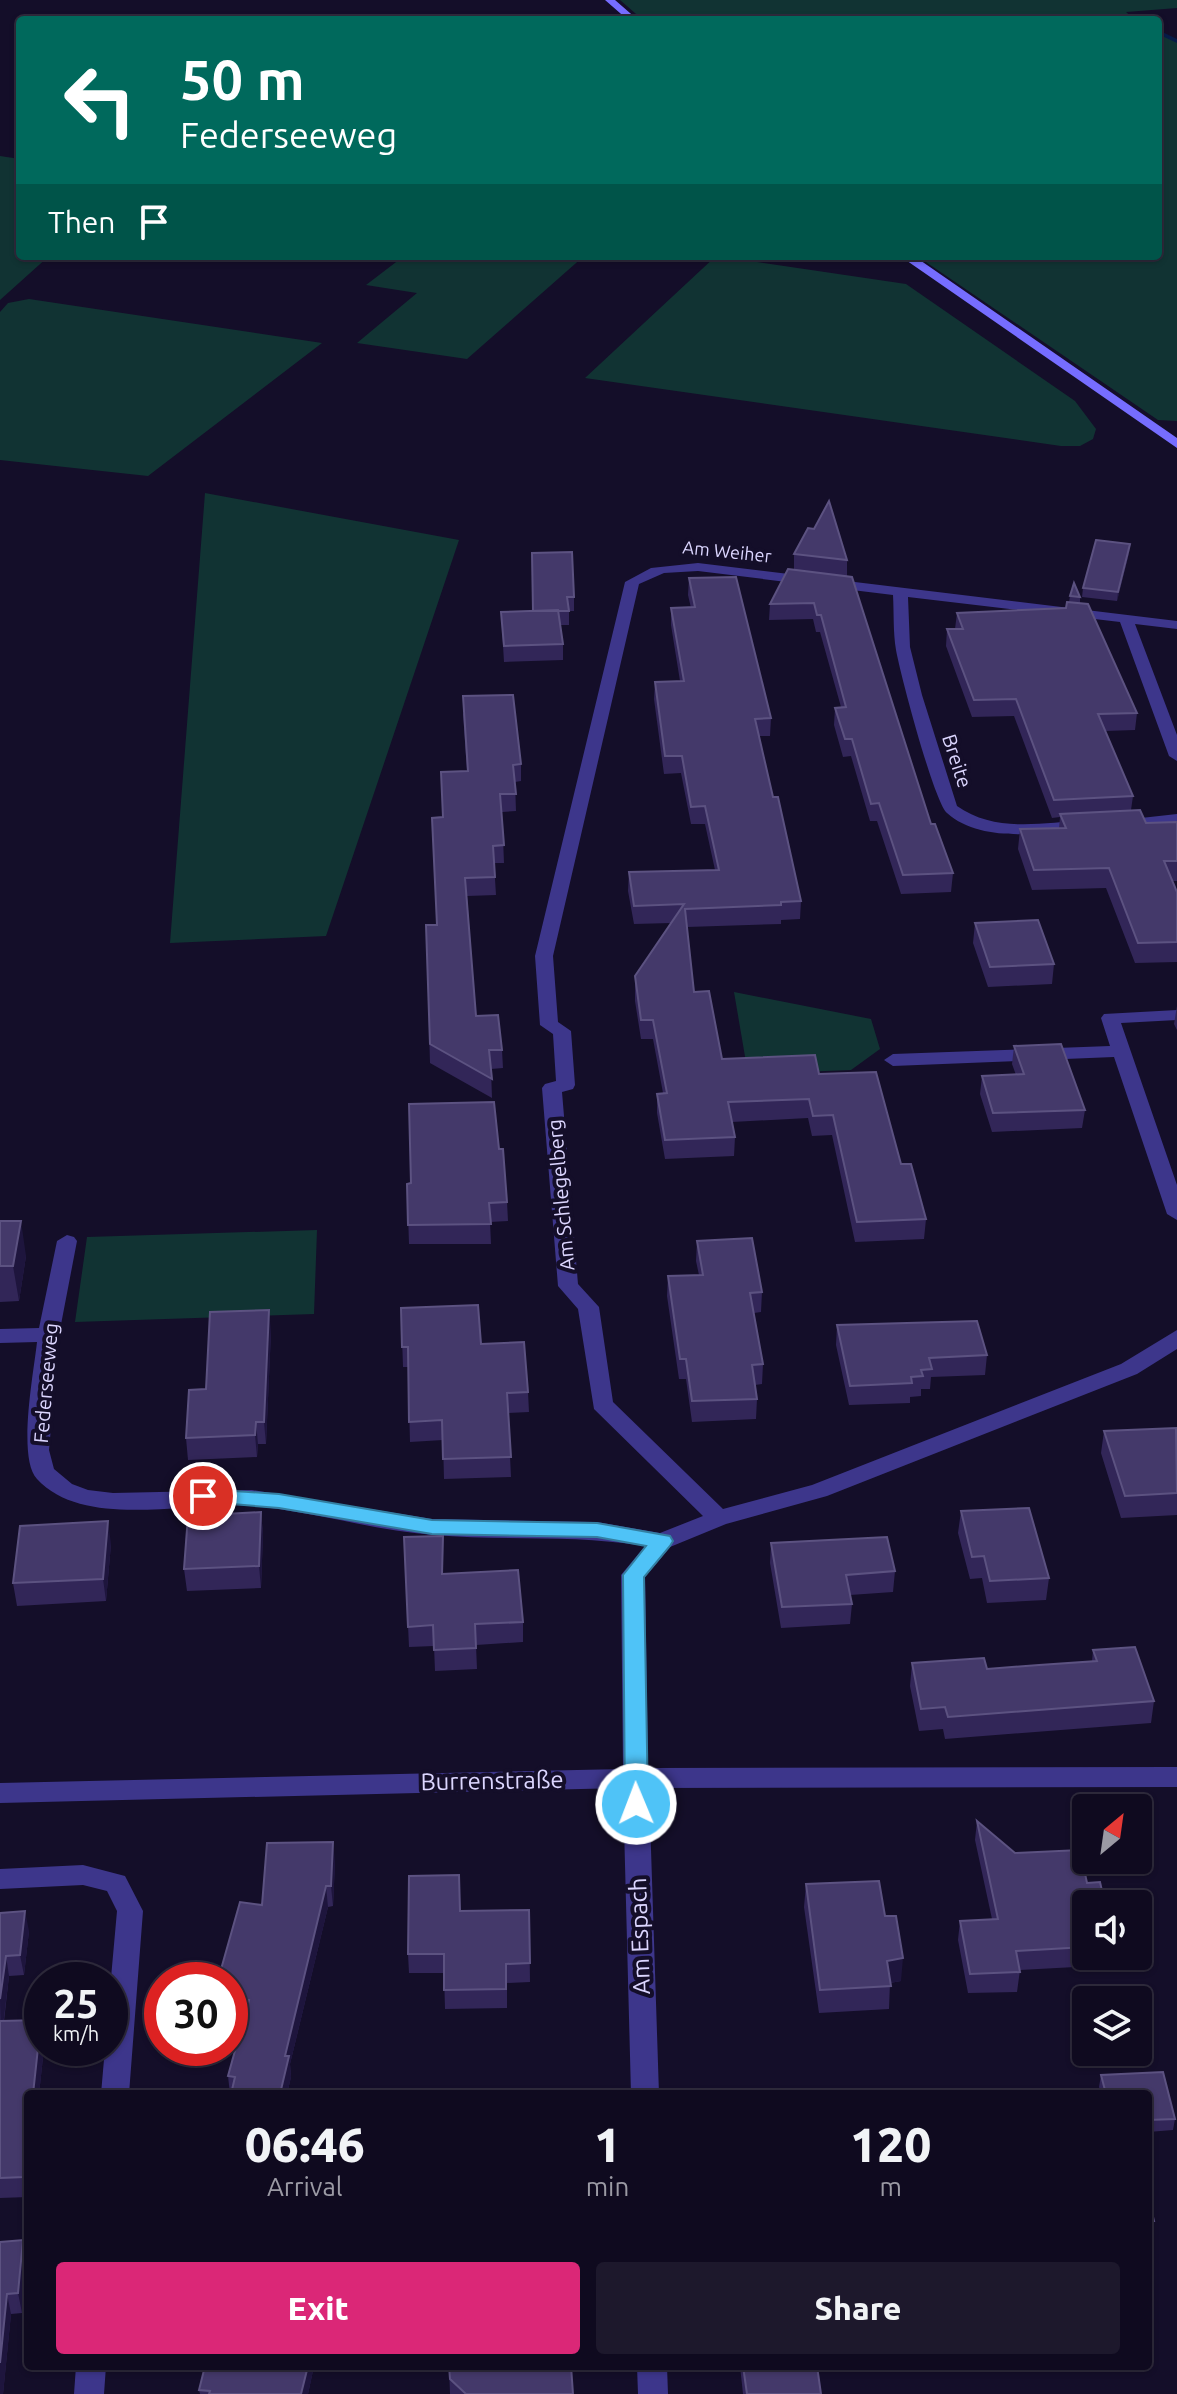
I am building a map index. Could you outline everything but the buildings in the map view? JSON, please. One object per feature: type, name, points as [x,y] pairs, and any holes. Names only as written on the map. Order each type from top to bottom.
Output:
[{"type":"main road","points":[[610,0],[628,16]]},
{"type":"main road","points":[[912,260],[1177,444]]},
{"type":"street","name":"Am Weiher","points":[[549,1025],[544,956],[632,582],[647,571],[698,567],[1177,625]]},
{"type":"street","name":"Breite","points":[[900,592],[903,647],[911,683],[950,808],[975,824],[1005,828],[1177,819]]},
{"type":"street","points":[[1126,620],[1177,756]]},
{"type":"street","points":[[1177,1015],[1110,1018],[1177,1214]]},
{"type":"street","name":"Am Schlegelberg","points":[[549,1025],[562,1031],[566,1085],[552,1088],[568,1286],[588,1307],[602,1404],[719,1518]]},
{"type":"street","points":[[893,1060],[1122,1051]]},
{"type":"street","name":"Federseeweg","points":[[67,1241],[48,1335],[38,1450],[44,1473],[64,1489],[84,1497],[113,1501],[252,1498],[432,1527],[597,1530],[662,1541]]},
{"type":"street","points":[[0,1336],[48,1335]]},
{"type":"street","points":[[636,1778],[633,1575],[662,1541],[719,1518],[819,1491],[1129,1369],[1177,1337]]},
{"type":"street","name":"Burrenstraße","points":[[0,1793],[636,1778],[1177,1777]]},
{"type":"street","name":"Am Espach","points":[[636,1778],[645,2090]]},
{"type":"street","points":[[0,1879],[83,1875],[116,1883],[130,1911],[115,2090]]},
{"type":"street","points":[[89,2394],[91,2370]]},
{"type":"street","points":[[652,2370],[653,2394]]},
{"type":"green space","points":[[620,0],[1177,0],[1177,8],[1126,12],[1130,16],[638,16]]},
{"type":"green space","points":[[1162,34],[1177,41],[1177,421],[1158,420],[923,260],[1162,260]]},
{"type":"green space","points":[[0,156],[16,158],[16,260],[45,260],[0,300]]},
{"type":"green space","points":[[399,260],[579,260],[467,359],[357,343],[417,293],[366,285]]},
{"type":"green space","points":[[712,260],[743,260],[906,284],[1075,401],[1096,429],[1093,439],[1080,446],[1061,446],[585,378]]},
{"type":"green space","points":[[29,299],[322,343],[148,476],[0,460],[0,312],[8,303]]},
{"type":"green space","points":[[205,493],[459,540],[326,936],[170,943]]},
{"type":"green space","points":[[734,992],[871,1019],[880,1049],[851,1070],[748,1074]]},
{"type":"green space","points":[[317,1230],[314,1314],[75,1322],[87,1237]]},
{"type":"waterway","points":[[1162,34],[1177,41]]},
{"type":"route","points":[[203,1496],[279,1501],[432,1527],[597,1530],[662,1541],[633,1575],[636,1804]]}]
